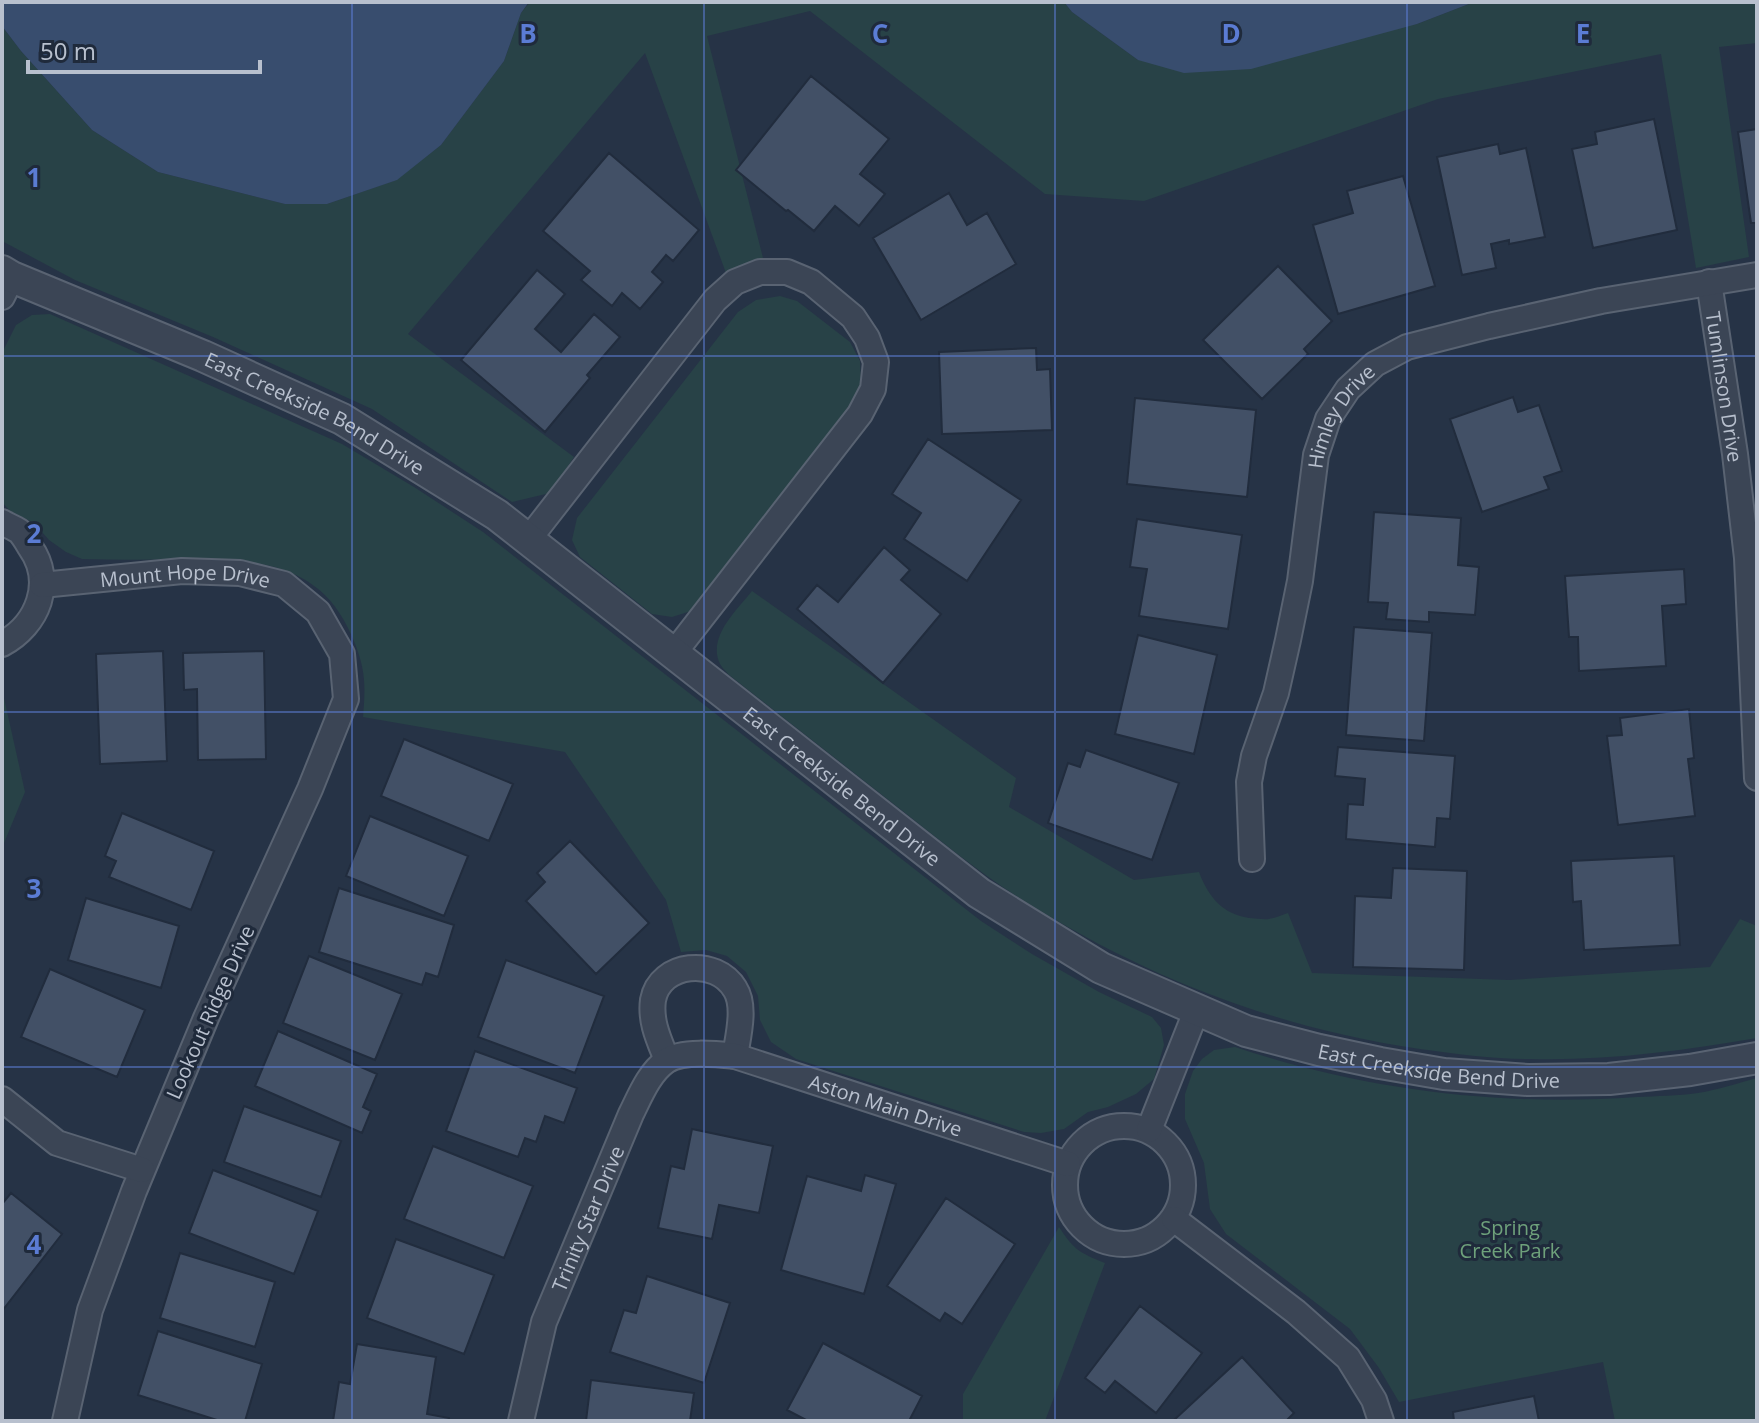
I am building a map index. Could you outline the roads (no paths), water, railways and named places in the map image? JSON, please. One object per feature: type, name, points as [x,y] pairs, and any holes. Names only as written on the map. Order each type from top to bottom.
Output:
[{"type":"street","points":[[528,540],[715,300],[735,282],[760,272],[787,272],[811,282],[853,317],[867,338],[876,362],[873,389],[860,414],[674,653]]},
{"type":"street","name":"Himley Drive","points":[[1252,859],[1249,782],[1254,756],[1276,693],[1288,640],[1300,581],[1316,455],[1328,419],[1348,389],[1375,364],[1407,347],[1601,301],[1757,275]]},
{"type":"street","name":"East Creekside Bend Drive","points":[[5,281],[203,356],[342,419],[497,515],[979,893],[1101,968],[1246,1031],[1380,1063],[1444,1074],[1528,1080],[1609,1079],[1690,1070],[1757,1058]]},
{"type":"street","name":"Tumlinson Drive","points":[[1709,282],[1747,558],[1757,778]]},
{"type":"street","points":[[2,522],[20,532],[37,556],[42,585],[37,609],[24,629],[2,644]]},
{"type":"street","name":"Mount Hope Drive","points":[[42,585],[182,571],[240,573],[284,584],[318,612]]},
{"type":"street","name":"Lookout Ridge Drive","points":[[65,1421],[90,1310],[142,1170],[206,1018],[310,789],[346,699],[342,654],[318,612]]},
{"type":"street","points":[[667,1060],[653,1025],[653,998],[663,982],[677,971],[701,967],[718,972],[736,989],[742,1016],[735,1056]]},
{"type":"street","points":[[1149,1130],[1197,1009]]},
{"type":"street","name":"Aston Main Drive","points":[[667,1060],[700,1052],[735,1056],[1068,1164]]},
{"type":"street","name":"Trinity Star Drive","points":[[521,1421],[544,1322],[631,1114],[648,1081],[667,1060]]},
{"type":"street","points":[[2,1099],[57,1143],[142,1170]]},
{"type":"street","points":[[1126,1125],[1149,1130],[1170,1146],[1182,1169],[1184,1195],[1174,1219],[1159,1234],[1140,1244],[1118,1245],[1097,1239],[1080,1226],[1069,1207],[1065,1185],[1068,1164],[1082,1143],[1101,1130],[1126,1125]]},
{"type":"street","points":[[1174,1219],[1296,1312],[1348,1358],[1374,1400],[1381,1421]]},
{"type":"water","points":[[2,2],[529,2],[521,13],[504,61],[441,145],[397,180],[327,204],[285,204],[158,172],[92,130],[2,26]]},
{"type":"water","points":[[1064,2],[1474,2],[1417,24],[1251,69],[1184,73],[1138,60],[1072,12]]},
{"type":"park label","name":"Spring Creek Park","points":[[1510,1238]]}]
